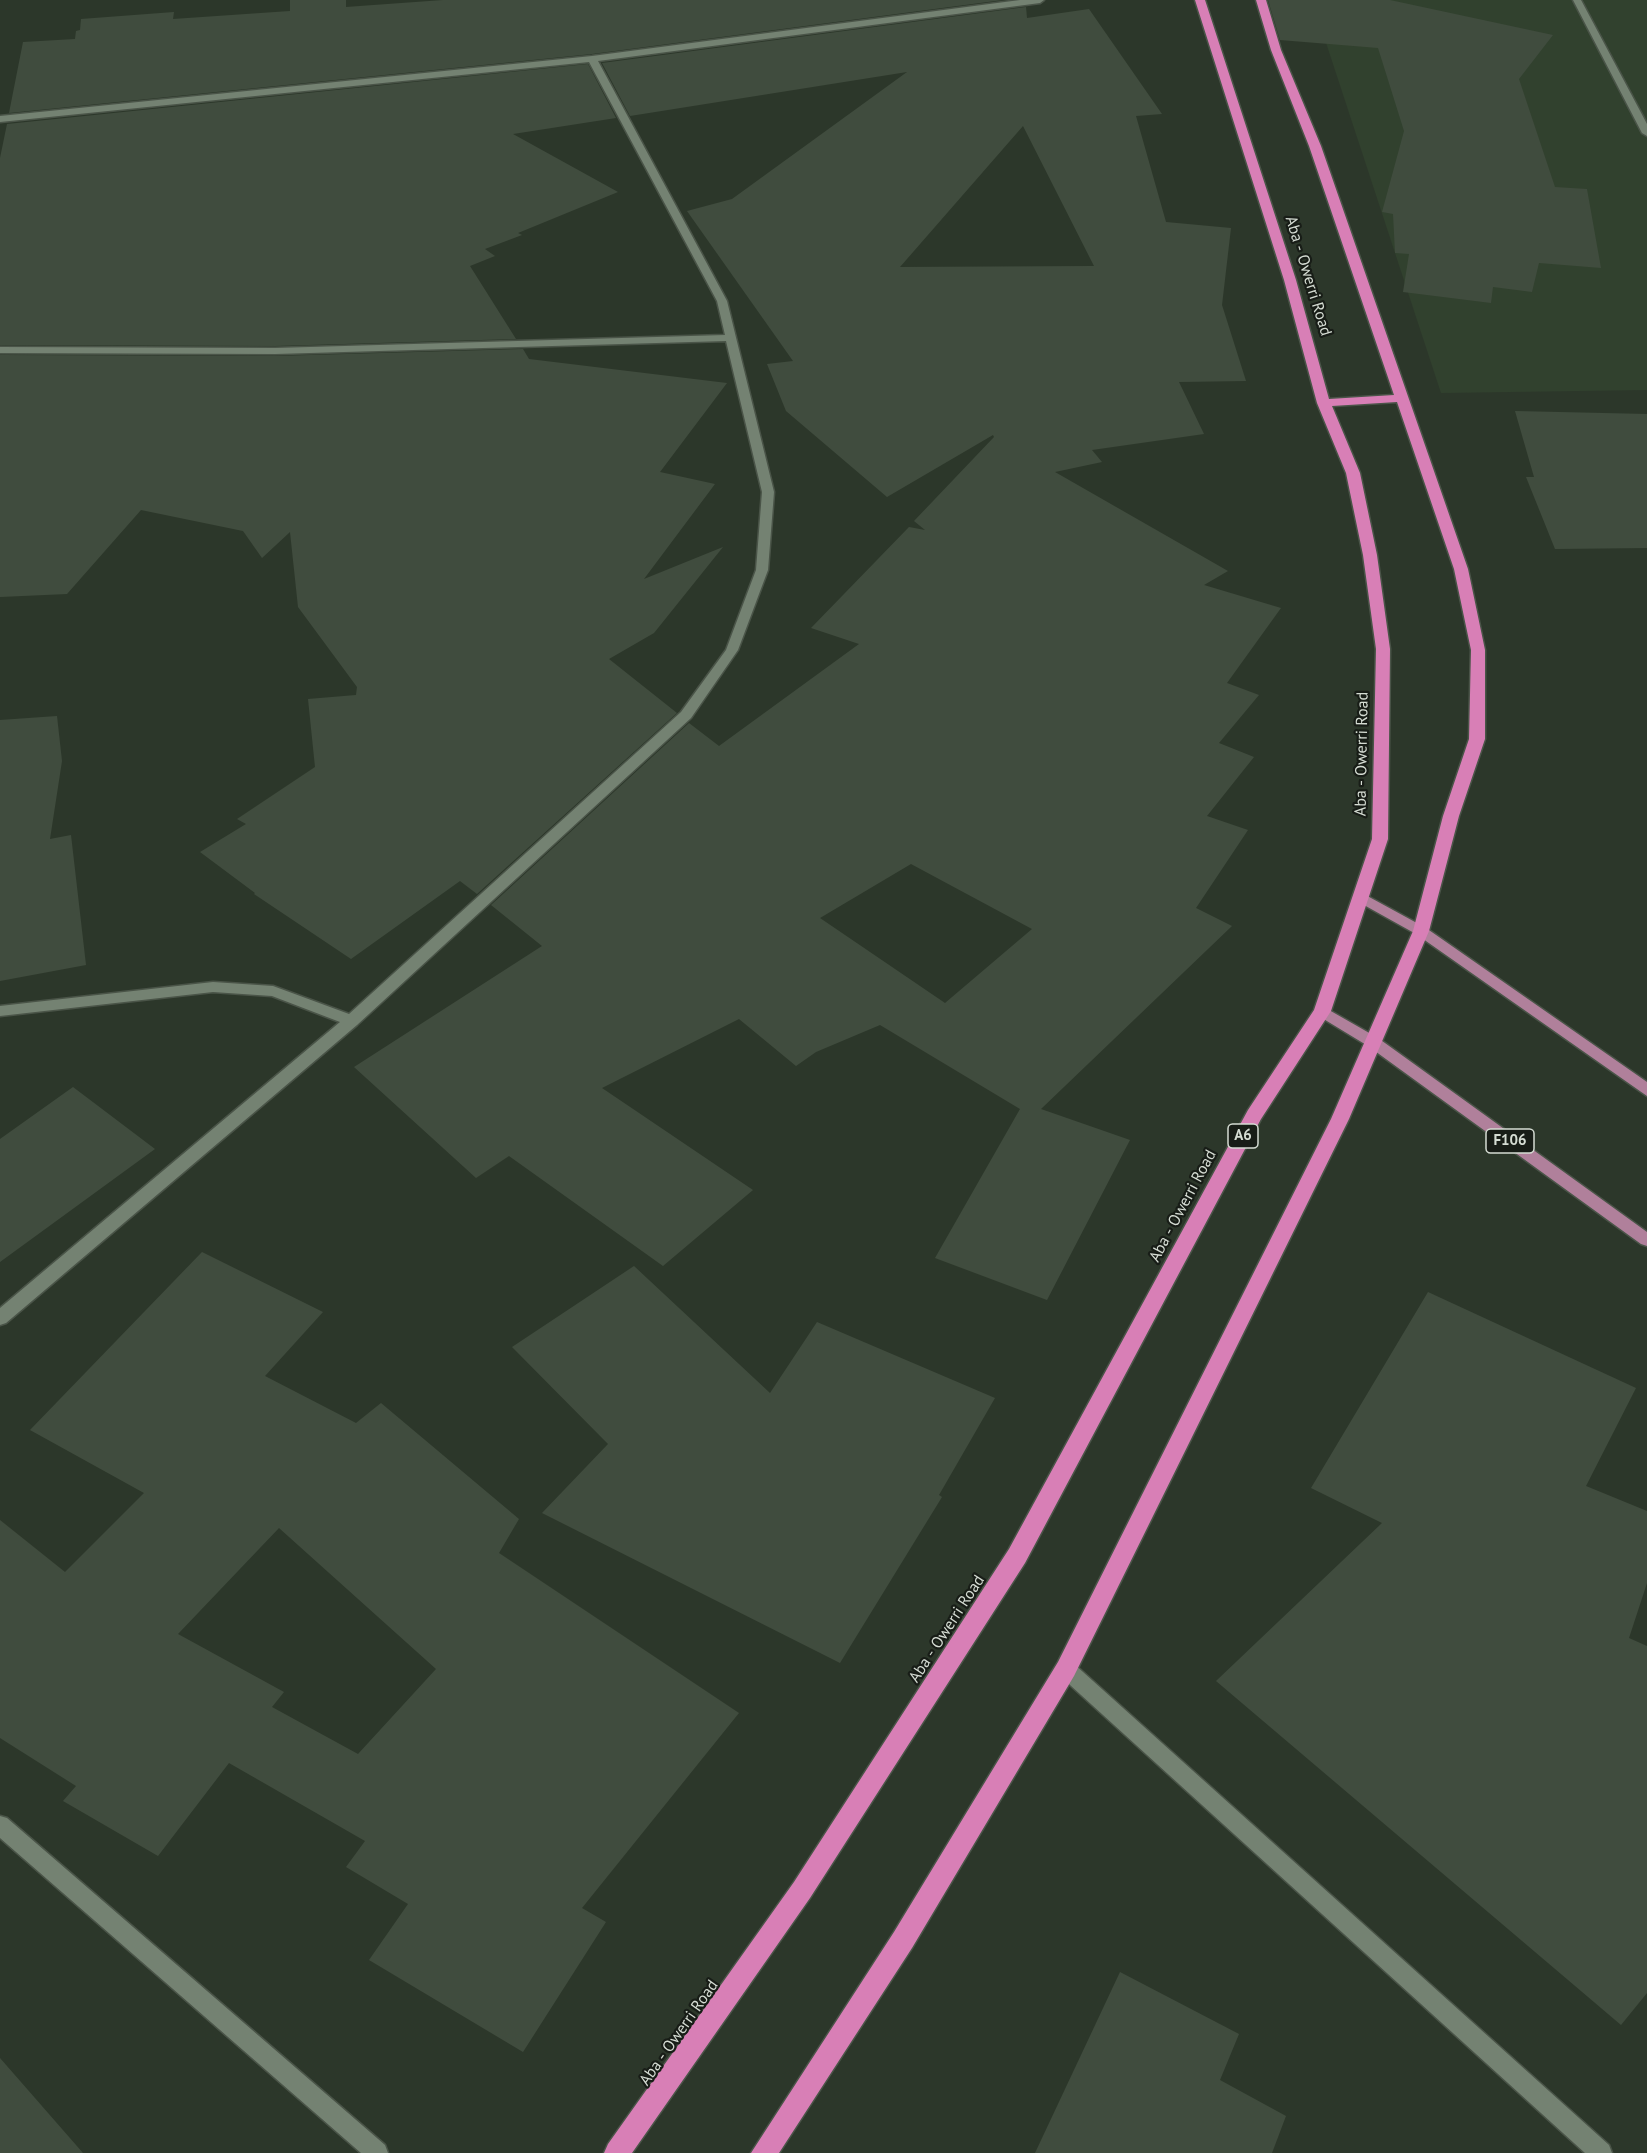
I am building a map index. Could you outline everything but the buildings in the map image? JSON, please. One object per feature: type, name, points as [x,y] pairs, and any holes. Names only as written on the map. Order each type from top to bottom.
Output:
[{"type":"highway","name":"Aba - Owerri Road","points":[[617,2153],[802,1890],[1017,1556],[1254,1115],[1322,1011],[1380,839],[1383,649],[1370,555],[1353,473],[1324,403],[1290,280],[1200,0]]},
{"type":"highway","points":[[764,2153],[903,1940],[1066,1669],[1340,1119],[1421,931],[1451,816],[1477,739],[1478,650],[1461,569],[1315,146],[1276,50],[1262,0]]},
{"type":"highway","points":[[1324,403],[1403,398]]},
{"type":"main road","points":[[1360,897],[1421,931],[1647,1090]]},
{"type":"main road","name":"F106","points":[[1322,1011],[1373,1042],[1647,1240]]},
{"type":"street","points":[[0,119],[592,59],[1040,0]]},
{"type":"street","points":[[1577,0],[1647,133]]},
{"type":"street","points":[[0,1318],[352,1021],[686,715],[732,650],[762,570],[768,492],[732,338],[722,301],[592,59]]},
{"type":"street","points":[[0,350],[274,351],[732,338]]},
{"type":"street","points":[[0,1011],[213,987],[273,991],[352,1021]]},
{"type":"street","points":[[1066,1669],[1601,2153]]},
{"type":"street","points":[[0,1825],[377,2153]]},
{"type":"shaded area","points":[[1312,0],[1647,0],[1647,390],[1441,393]]}]
